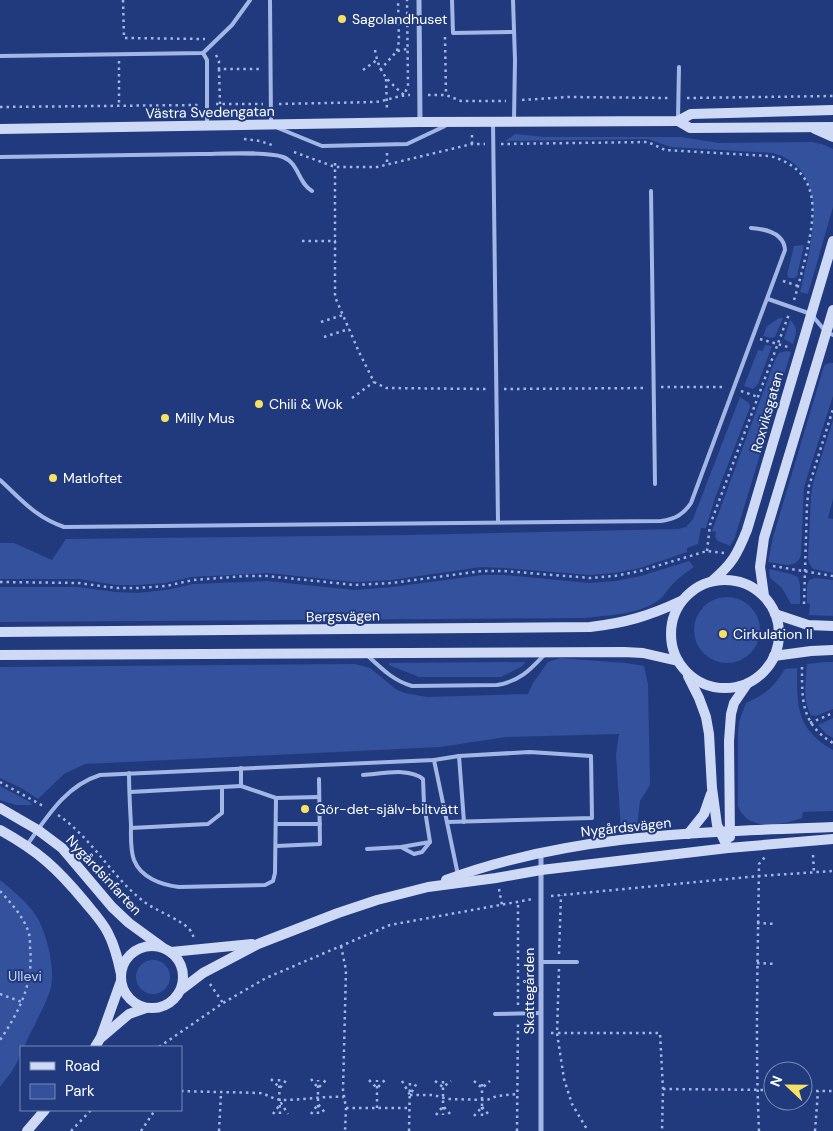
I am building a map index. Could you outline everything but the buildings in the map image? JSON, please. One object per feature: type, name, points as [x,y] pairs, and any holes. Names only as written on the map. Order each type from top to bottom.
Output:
[{"type":"street","points":[[419,0],[420,122]]},
{"type":"street","name":"Västra Svedengatan","points":[[0,129],[420,122],[678,121],[691,114],[833,110]]},
{"type":"street","name":"Västra Svedengatan","points":[[678,121],[690,128],[833,127]]},
{"type":"street","points":[[812,127],[833,137]]},
{"type":"street","name":"Roxviksgatan","points":[[712,581],[728,568],[734,560],[747,530],[833,241]]},
{"type":"street","points":[[764,596],[760,566],[764,538],[829,333],[833,310]]},
{"type":"street","points":[[726,580],[740,582],[764,596],[775,614],[779,636],[774,656],[763,672],[748,683],[734,703],[731,714],[729,741],[730,831],[728,848],[719,832],[712,788],[709,734],[699,698],[687,673],[678,661],[670,637],[671,624],[681,601],[700,585],[712,581],[726,580]]},
{"type":"street","name":"Bergsvägen","points":[[0,632],[590,627],[628,622],[652,615],[681,601]]},
{"type":"street","points":[[775,614],[808,625],[833,626]]},
{"type":"street","points":[[774,656],[833,650]]},
{"type":"street","points":[[0,655],[548,651],[634,652],[678,661]]},
{"type":"street","points":[[687,673],[705,685],[716,687],[727,688],[748,683]]},
{"type":"street","points":[[688,834],[704,814],[712,788]]},
{"type":"street","name":"Nygårdsinfarten","points":[[0,808],[38,830],[62,848],[112,908],[162,947]]},
{"type":"street","name":"Nygårdsvägen","points":[[182,989],[202,973],[258,944],[354,908],[458,879],[541,852],[621,840],[688,834],[833,827]]},
{"type":"street","points":[[0,830],[28,845],[44,857],[102,922],[116,951],[121,977],[127,996],[135,1004],[157,1009],[167,1005],[176,998],[182,989],[184,976],[180,962],[171,952],[162,947],[148,946],[135,951],[125,961],[121,977],[113,1006],[101,1037],[95,1046]]},
{"type":"street","name":"Nygårdsvägen","points":[[458,879],[728,848],[833,839]]},
{"type":"street","name":"Skattegården","points":[[541,852],[541,1131]]},
{"type":"street","name":"Nygårdsvägen","points":[[171,952],[258,944]]},
{"type":"street","points":[[101,1037],[129,1014],[146,1008]]},
{"type":"street","points":[[27,1131],[44,1111]]},
{"type":"lane","points":[[0,56],[203,53],[232,25],[250,0]]},
{"type":"lane","points":[[270,0],[271,125],[322,146],[407,144],[452,122]]},
{"type":"lane","points":[[452,0],[453,33],[513,32]]},
{"type":"lane","points":[[513,0],[514,121]]},
{"type":"lane","points":[[203,53],[207,68],[207,126]]},
{"type":"lane","points":[[678,121],[679,67]]},
{"type":"lane","points":[[493,122],[498,522]]},
{"type":"lane","points":[[0,157],[216,154],[278,156],[290,161],[304,184],[312,191]]},
{"type":"lane","points":[[651,191],[655,484]]},
{"type":"lane","points":[[0,480],[36,514],[50,522],[64,526],[661,521],[678,516],[686,511],[691,503],[786,250],[784,241],[779,237],[766,230],[751,228]]},
{"type":"lane","points":[[768,299],[811,314],[829,333]]},
{"type":"lane","points":[[364,653],[392,677],[407,684],[497,685],[510,683],[521,678],[548,651]]},
{"type":"lane","points":[[28,845],[67,793],[88,779],[100,775],[434,760],[459,756],[530,752],[591,756],[592,818],[447,822]]},
{"type":"lane","points":[[459,756],[464,822]]},
{"type":"lane","points":[[434,760],[458,879]]},
{"type":"lane","points":[[241,768],[241,786]]},
{"type":"lane","points":[[362,775],[409,772],[417,774],[424,779],[424,804],[430,842],[422,852],[414,854],[400,847]]},
{"type":"lane","points":[[129,773],[131,845],[134,860],[141,870],[165,885],[179,887],[265,885],[273,881],[276,846],[276,798]]},
{"type":"lane","points":[[276,846],[320,844],[319,779]]},
{"type":"lane","points":[[130,792],[241,786],[276,798],[320,797]]},
{"type":"lane","points":[[131,828],[208,824],[222,813],[222,787]]},
{"type":"lane","points":[[276,824],[320,824]]},
{"type":"lane","points":[[367,850],[430,842]]},
{"type":"lane","points":[[541,962],[577,962]]},
{"type":"lane","points":[[495,1014],[541,1013]]},
{"type":"path","points":[[380,70],[397,51],[399,41],[398,0]]},
{"type":"path","points":[[375,50],[380,70],[386,79],[404,95],[408,86],[407,0]]},
{"type":"path","points":[[444,29],[446,96]]},
{"type":"path","points":[[120,105],[119,54],[124,38]]},
{"type":"path","points":[[397,51],[407,50]]},
{"type":"path","points":[[363,70],[377,60]]},
{"type":"path","points":[[219,69],[220,104]]},
{"type":"path","points":[[242,138],[276,146]]},
{"type":"path","points":[[285,149],[336,165],[377,167],[472,144],[648,142],[665,150],[770,156],[784,160],[797,169],[806,180],[812,194],[814,209],[808,244],[791,307],[710,526],[707,551]]},
{"type":"path","points":[[336,165],[335,297],[358,352],[374,382],[386,388],[496,389],[720,386],[735,388],[758,397]]},
{"type":"path","points":[[302,241],[336,241]]},
{"type":"path","points":[[776,278],[798,286]]},
{"type":"path","points":[[321,322],[344,315]]},
{"type":"path","points":[[324,337],[349,329]]},
{"type":"path","points":[[352,398],[374,382]]},
{"type":"path","points":[[804,604],[809,486],[833,409]]},
{"type":"path","points":[[0,582],[78,582],[116,588],[137,588],[166,586],[193,580],[267,576],[355,585],[392,583],[482,571],[590,578],[640,572],[707,551],[725,553]]},
{"type":"path","points":[[769,565],[833,576]]},
{"type":"path","points":[[802,666],[804,710],[810,723],[818,732],[833,743]]},
{"type":"path","points":[[810,723],[833,713]]},
{"type":"path","points":[[0,782],[52,811],[77,830],[133,892],[157,910],[188,928],[194,939],[195,950]]},
{"type":"path","points":[[813,854],[814,873]]},
{"type":"path","points":[[759,1131],[757,1090],[757,924],[759,864],[765,857],[772,857]]},
{"type":"path","points":[[160,1046],[223,1003],[266,978],[390,926],[561,895],[759,876],[833,871]]},
{"type":"path","points":[[0,891],[17,909],[29,930],[32,961],[29,982],[22,1002],[15,1019],[0,1040]]},
{"type":"path","points":[[561,895],[558,1033],[564,1079],[572,1104],[588,1131]]},
{"type":"path","points":[[757,924],[775,924]]},
{"type":"path","points":[[341,946],[346,970],[344,1097],[346,1108],[344,1131]]},
{"type":"path","points":[[757,963],[776,964]]},
{"type":"path","points":[[202,973],[223,1003]]},
{"type":"path","points":[[0,994],[22,1002]]},
{"type":"path","points":[[541,1033],[660,1033],[663,1090],[662,1131]]},
{"type":"path","points":[[271,1079],[280,1088]]},
{"type":"path","points":[[279,1079],[280,1114]]},
{"type":"path","points":[[280,1088],[287,1079]]},
{"type":"path","points":[[311,1080],[318,1088]]},
{"type":"path","points":[[318,1080],[318,1114]]},
{"type":"path","points":[[318,1088],[326,1080]]},
{"type":"path","points":[[369,1080],[377,1088]]},
{"type":"path","points":[[377,1080],[377,1108]]},
{"type":"path","points":[[377,1088],[385,1080]]},
{"type":"path","points":[[402,1080],[410,1095]]},
{"type":"path","points":[[409,1131],[410,1081]]},
{"type":"path","points":[[410,1095],[418,1081]]},
{"type":"path","points":[[435,1081],[443,1087]]},
{"type":"path","points":[[443,1081],[443,1115]]},
{"type":"path","points":[[443,1087],[451,1081]]},
{"type":"path","points":[[474,1081],[482,1088]]},
{"type":"path","points":[[482,1081],[482,1116]]},
{"type":"path","points":[[482,1088],[490,1081]]},
{"type":"path","points":[[663,1090],[763,1090]]},
{"type":"path","points":[[182,1091],[261,1093],[281,1102],[327,1096],[344,1097]]},
{"type":"path","points":[[813,1091],[833,1091]]},
{"type":"path","points":[[815,1131],[818,1091]]},
{"type":"path","points":[[219,1131],[221,1093]]},
{"type":"path","points":[[410,1095],[433,1095],[444,1098],[482,1100],[517,1094]]},
{"type":"path","points":[[273,1114],[281,1102]]},
{"type":"path","points":[[281,1102],[288,1114]]},
{"type":"path","points":[[318,1104],[326,1114]]},
{"type":"path","points":[[311,1114],[318,1104]]},
{"type":"path","points":[[436,1115],[444,1106]]},
{"type":"path","points":[[444,1106],[451,1116]]},
{"type":"path","points":[[346,1108],[410,1108]]},
{"type":"path","points":[[474,1116],[482,1108]]},
{"type":"path","points":[[482,1108],[490,1116]]},
{"type":"path","points":[[71,1131],[90,1111]]},
{"type":"path","points":[[141,1131],[148,1118],[155,1111]]},
{"type":"green space","points":[[515,134],[544,137],[681,137],[719,143],[811,142],[833,149],[833,207],[808,294],[800,292],[812,232],[813,211],[811,192],[804,175],[792,162],[773,153],[671,147],[648,139],[505,141]]},
{"type":"green space","points":[[804,245],[797,276],[789,278],[787,275],[794,246]]},
{"type":"green space","points":[[779,318],[783,318],[775,337],[763,336],[767,326]]},
{"type":"green space","points":[[790,320],[796,328],[793,344],[784,339]]},
{"type":"green space","points":[[765,345],[772,346],[758,384],[753,389],[744,386],[758,350],[763,351]]},
{"type":"green space","points":[[791,352],[735,537],[730,546],[718,541],[715,537],[716,532],[712,531],[775,360],[779,353]]},
{"type":"green space","points":[[833,363],[833,396],[804,487],[801,555],[796,563],[792,564],[783,565],[768,562],[773,537],[824,366]]},
{"type":"green space","points":[[740,397],[749,403],[750,407],[714,501],[706,528],[701,528],[698,544],[687,548],[687,552],[640,568],[590,575],[481,567],[392,580],[355,582],[268,573],[192,577],[165,583],[137,585],[116,585],[79,579],[0,579],[0,543],[14,543],[52,560],[66,539],[408,535],[678,529],[686,527],[693,519]]},
{"type":"green space","points":[[833,420],[833,499],[828,518],[833,519],[833,573],[813,569],[808,559],[813,483]]},
{"type":"green space","points":[[689,561],[694,567],[678,579],[661,598],[652,604],[624,613],[584,618],[0,622],[0,587],[78,587],[137,593],[166,590],[193,584],[267,581],[355,590],[482,575],[504,575],[590,583],[616,581],[641,576]]},
{"type":"green space","points":[[769,569],[798,577],[800,604],[791,604],[782,588],[770,578]]},
{"type":"green space","points":[[815,578],[833,580],[833,616],[809,615],[810,604],[807,603],[807,586],[809,580]]},
{"type":"green space","points":[[721,597],[733,597],[745,602],[755,612],[760,624],[758,643],[745,658],[733,663],[721,663],[709,658],[699,648],[694,636],[694,624],[699,612],[709,602]]},
{"type":"green space","points":[[560,658],[644,666],[648,684],[650,785],[640,801],[637,826],[621,829],[616,755],[619,734],[506,737],[440,747],[85,764],[64,774],[38,799],[0,778],[0,667],[355,664],[370,668],[397,690],[427,697],[528,694],[533,683],[548,662]]},
{"type":"green space","points":[[526,662],[521,667],[501,677],[419,677],[389,665],[389,663]]},
{"type":"green space","points":[[833,662],[833,709],[816,716],[811,715],[806,703],[805,683],[807,664]]},
{"type":"green space","points":[[797,668],[797,694],[805,725],[812,734],[833,750],[833,811],[803,812],[802,818],[794,821],[766,825],[758,824],[743,815],[738,806],[739,722],[746,703],[769,689],[785,669]]},
{"type":"green space","points":[[833,718],[833,738],[826,734],[818,725]]},
{"type":"green space","points":[[0,786],[30,802],[32,805],[16,805],[0,800]]},
{"type":"green space","name":"Ullevi","points":[[0,880],[26,903],[38,919],[49,952],[52,979],[46,1001],[24,1046],[20,1046],[19,1058],[0,1087]]},
{"type":"green space","points":[[153,960],[160,961],[165,965],[169,970],[169,984],[165,989],[160,993],[153,994],[146,993],[141,989],[137,984],[136,977],[137,970],[141,965],[146,961]]},
{"type":"place","name":"Sagolandhuset","points":[[342,19]]},
{"type":"place","name":"Chili & Wok","points":[[259,404]]},
{"type":"place","name":"Milly Mus","points":[[165,418]]},
{"type":"place","name":"Matloftet","points":[[53,478]]},
{"type":"place","name":"Cirkulation II","points":[[723,634]]},
{"type":"place","name":"Gör-det-själv-biltvätt","points":[[305,809]]}]
